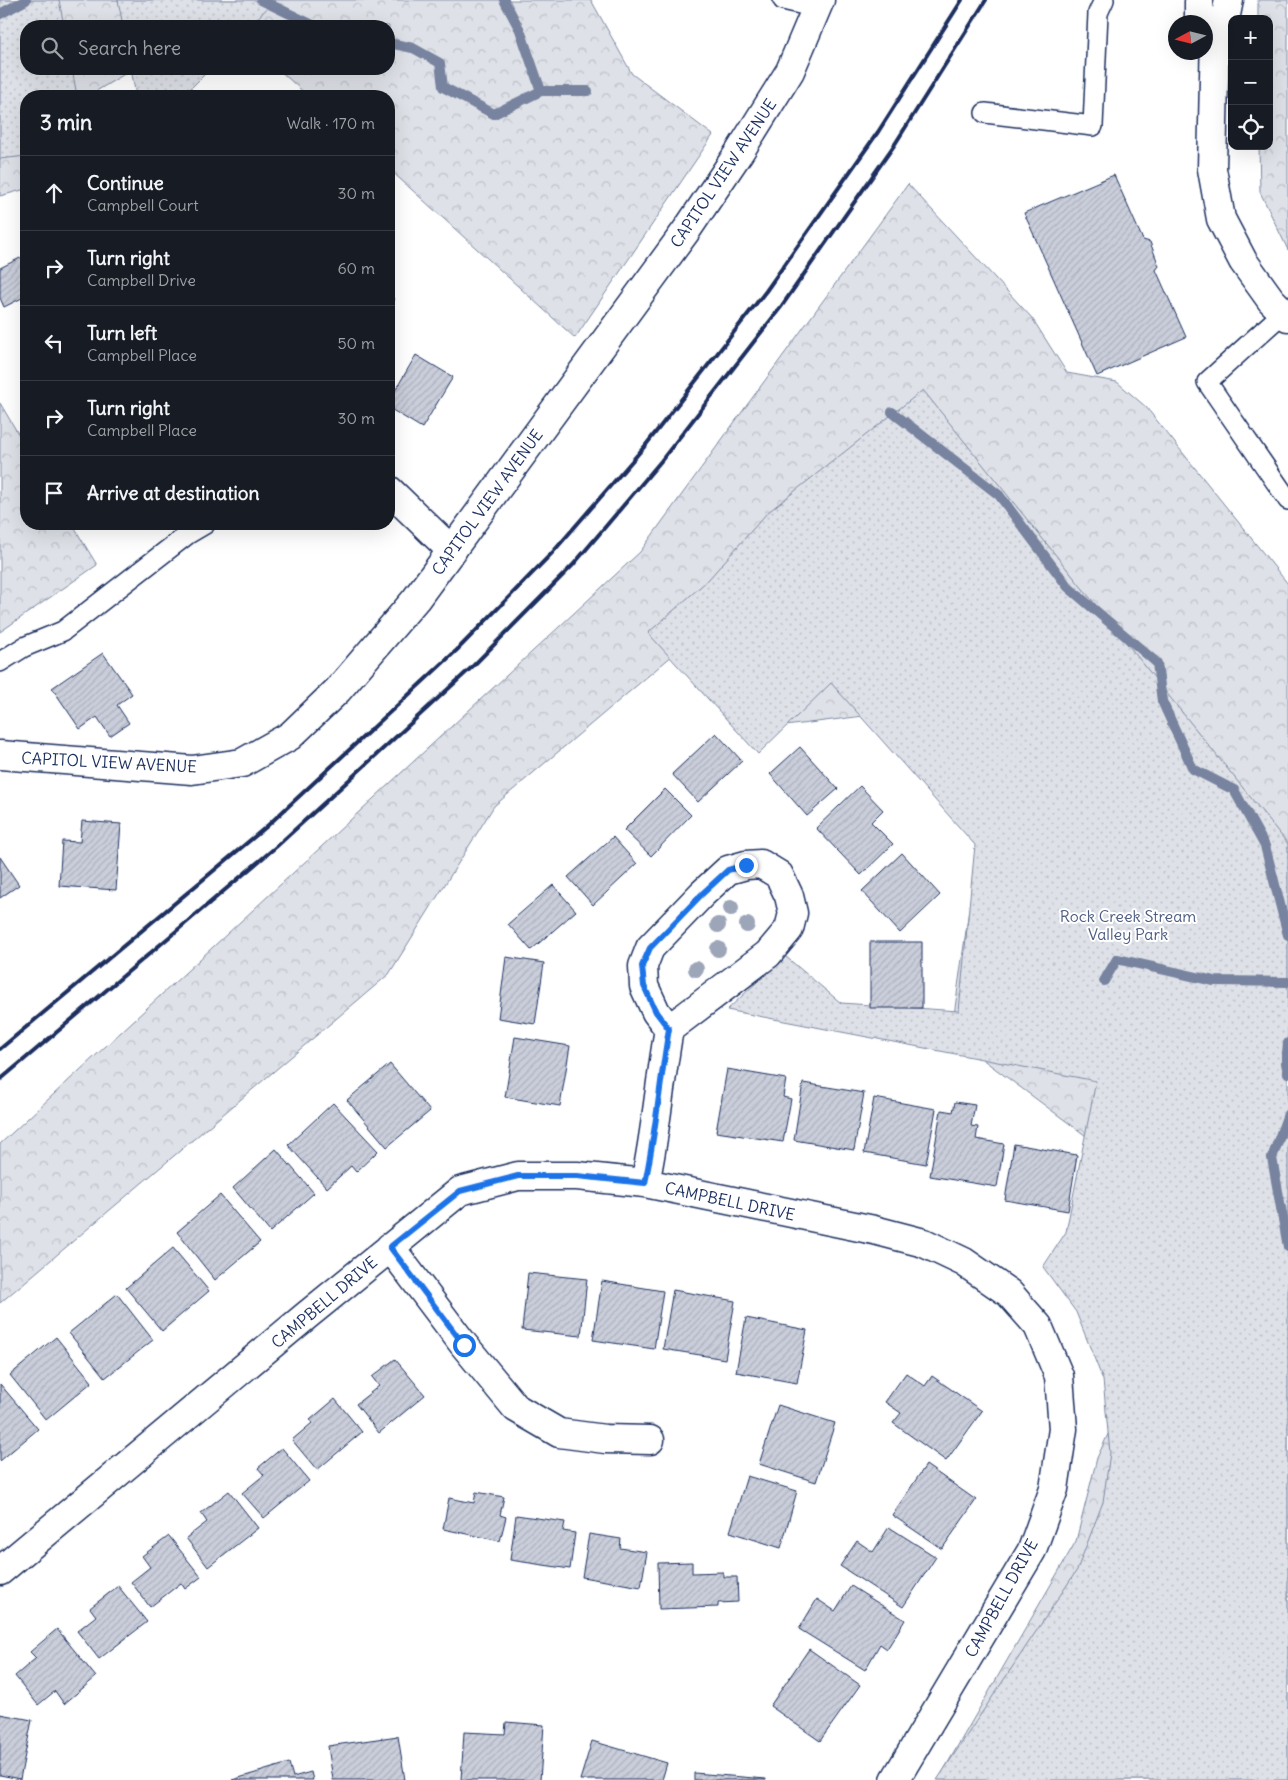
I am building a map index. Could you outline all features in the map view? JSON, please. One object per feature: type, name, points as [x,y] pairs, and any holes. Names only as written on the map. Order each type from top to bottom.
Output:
[{"type":"street","points":[[1199,0],[1199,15]]},
{"type":"street","points":[[1213,26],[1224,25],[1229,0]]},
{"type":"street","name":"CAPITOL VIEW AVENUE","points":[[0,755],[192,770],[242,763],[290,736],[338,690],[416,598],[686,231],[790,72],[818,4]]},
{"type":"street","points":[[1209,60],[1212,168],[1221,219],[1243,261],[1271,300],[1286,314]]},
{"type":"street","points":[[395,496],[452,551]]},
{"type":"street","points":[[645,1183],[652,1151],[661,1072],[669,1029],[768,954],[789,928],[793,913],[789,896],[779,875],[761,864],[746,865],[728,870],[650,948],[642,966],[644,986],[656,1012],[669,1029]]},
{"type":"street","name":"CAMPBELL DRIVE","points":[[0,1571],[460,1191],[518,1176],[577,1176],[645,1183],[874,1230],[924,1243],[964,1262],[1008,1293],[1038,1326],[1058,1376],[1063,1429],[1054,1489],[1032,1550],[895,1780]]},
{"type":"street","points":[[390,1247],[464,1345],[516,1408],[559,1433],[605,1439],[650,1440]]},
{"type":"lane","points":[[783,0],[818,4]]},
{"type":"lane","points":[[985,113],[1093,126],[1098,13],[1104,0]]},
{"type":"lane","points":[[1286,314],[1207,382],[1288,500]]},
{"type":"lane","points":[[0,662],[24,647],[63,631],[195,530]]},
{"type":"green space","points":[[0,0],[591,0],[632,74],[713,135],[575,338],[395,174],[395,90],[301,90],[285,75],[395,75],[395,20],[20,20],[20,75],[123,75],[98,90],[20,90],[20,191],[0,196]]},
{"type":"green space","points":[[0,0],[59,0],[63,20],[20,20],[20,75],[73,75],[76,90],[20,90],[20,157],[0,159]]},
{"type":"green space","points":[[118,0],[275,0],[256,20],[122,20]]},
{"type":"green space","points":[[1258,0],[1288,0],[1288,250],[1260,192],[1259,150],[1273,150],[1273,15],[1258,15]]},
{"type":"green space","points":[[132,75],[204,75],[189,90],[135,90]]},
{"type":"green space","points":[[908,184],[1032,318],[1067,373],[1117,382],[1146,407],[1288,584],[1288,1780],[938,1780],[1076,1541],[1097,1458],[1116,1417],[1101,1147],[951,1036],[980,832],[879,714],[762,729],[686,644],[494,806],[389,974],[0,1303],[0,1144],[640,552]]},
{"type":"green space","name":"Rock Creek Stream Valley Park","points":[[923,390],[1288,844],[1288,1780],[937,1780],[1077,1570],[1103,1502],[1110,1453],[1103,1380],[1076,1312],[1043,1267],[1066,1232],[1096,1081],[727,1010],[785,956],[841,1003],[959,1011],[975,845],[831,683],[758,754],[648,633],[708,580],[767,513]]},
{"type":"green space","points":[[0,403],[20,437],[20,530],[76,530],[97,565],[0,632]]},
{"type":"building","points":[[1114,175],[1143,240],[1150,242],[1159,266],[1156,270],[1186,337],[1097,376],[1024,213]]},
{"type":"building","points":[[20,258],[20,299],[4,307],[0,298],[0,268]]},
{"type":"building","points":[[416,355],[453,377],[422,428],[395,412],[395,391]]},
{"type":"building","points":[[103,653],[132,694],[117,705],[129,723],[110,736],[97,717],[80,729],[52,688]]},
{"type":"building","points":[[716,733],[742,761],[698,802],[672,774]]},
{"type":"building","points":[[800,747],[838,789],[807,816],[770,774]]},
{"type":"building","points":[[860,786],[883,810],[871,822],[893,844],[861,875],[816,828]]},
{"type":"building","points":[[665,789],[691,815],[651,856],[624,830]]},
{"type":"building","points":[[82,821],[121,824],[116,890],[59,886],[62,841],[80,842]]},
{"type":"building","points":[[613,837],[637,864],[593,905],[568,877]]},
{"type":"building","points":[[902,853],[940,895],[900,933],[862,891]]},
{"type":"building","points":[[0,857],[19,885],[0,898]]},
{"type":"building","points":[[553,885],[576,911],[531,950],[508,924]]},
{"type":"building","points":[[870,942],[922,942],[922,1008],[870,1008]]},
{"type":"building","points":[[506,957],[544,963],[535,1024],[498,1018]]},
{"type":"building","points":[[515,1037],[570,1046],[560,1106],[505,1097]]},
{"type":"building","points":[[390,1064],[430,1111],[387,1147],[347,1100]]},
{"type":"building","points":[[727,1069],[786,1079],[783,1097],[791,1099],[783,1142],[716,1132]]},
{"type":"building","points":[[803,1083],[864,1093],[854,1150],[794,1140]]},
{"type":"building","points":[[874,1098],[936,1109],[926,1164],[864,1153]]},
{"type":"building","points":[[955,1102],[975,1105],[971,1126],[978,1127],[976,1139],[1004,1144],[997,1187],[930,1176],[941,1110],[953,1112]]},
{"type":"building","points":[[333,1103],[378,1151],[356,1172],[351,1166],[327,1188],[288,1145]]},
{"type":"building","points":[[1014,1144],[1077,1155],[1068,1211],[1005,1200]]},
{"type":"building","points":[[276,1149],[314,1193],[270,1232],[233,1188]]},
{"type":"building","points":[[220,1195],[260,1242],[215,1280],[177,1232]]},
{"type":"building","points":[[173,1248],[209,1291],[162,1331],[126,1288]]},
{"type":"building","points":[[528,1273],[587,1279],[581,1336],[522,1330]]},
{"type":"building","points":[[602,1281],[663,1291],[654,1349],[593,1340]]},
{"type":"building","points":[[673,1290],[735,1301],[725,1359],[663,1349]]},
{"type":"building","points":[[117,1294],[153,1340],[105,1378],[69,1333]]},
{"type":"building","points":[[746,1318],[807,1330],[797,1383],[736,1372]]},
{"type":"building","points":[[56,1337],[92,1382],[46,1420],[10,1375]]},
{"type":"building","points":[[395,1359],[425,1395],[379,1433],[356,1404],[379,1386],[372,1377]]},
{"type":"building","points":[[906,1373],[925,1386],[932,1376],[982,1411],[946,1461],[893,1423],[901,1413],[885,1402]]},
{"type":"building","points":[[0,1384],[38,1429],[0,1461]]},
{"type":"building","points":[[335,1399],[362,1432],[317,1470],[292,1440],[312,1423],[310,1420]]},
{"type":"building","points":[[778,1405],[835,1423],[816,1482],[759,1464]]},
{"type":"building","points":[[282,1448],[309,1481],[264,1518],[242,1493],[264,1475],[258,1468]]},
{"type":"building","points":[[926,1465],[976,1500],[942,1549],[892,1515]]},
{"type":"building","points":[[747,1476],[797,1491],[781,1548],[730,1532]]},
{"type":"building","points":[[229,1491],[258,1528],[208,1567],[186,1538],[207,1522],[201,1513]]},
{"type":"building","points":[[476,1492],[504,1497],[500,1515],[506,1517],[500,1541],[443,1529],[449,1498],[474,1503]]},
{"type":"building","points":[[516,1515],[565,1522],[563,1531],[575,1533],[570,1569],[510,1560]]},
{"type":"building","points":[[889,1527],[936,1557],[903,1607],[840,1566],[857,1541],[873,1552]]},
{"type":"building","points":[[589,1534],[621,1539],[620,1548],[647,1552],[641,1587],[582,1577]]},
{"type":"building","points":[[169,1536],[201,1577],[185,1589],[181,1583],[150,1607],[131,1582],[150,1567],[142,1556]]},
{"type":"building","points":[[692,1562],[692,1573],[723,1572],[723,1577],[737,1577],[738,1602],[718,1603],[718,1607],[659,1609],[658,1563]]},
{"type":"building","points":[[118,1586],[147,1622],[99,1659],[77,1631],[96,1616],[90,1608]]},
{"type":"building","points":[[851,1586],[905,1620],[887,1649],[880,1644],[865,1670],[799,1629],[817,1599],[835,1611]]},
{"type":"building","points":[[57,1629],[96,1677],[64,1704],[55,1691],[38,1705],[15,1676],[36,1658],[30,1652]]},
{"type":"building","points":[[809,1649],[860,1685],[820,1741],[770,1706]]},
{"type":"building","points":[[0,1714],[32,1720],[20,1779],[0,1775]]},
{"type":"building","points":[[506,1722],[544,1725],[540,1780],[461,1780],[464,1732],[505,1734]]},
{"type":"building","points":[[398,1736],[405,1780],[333,1780],[328,1746]]},
{"type":"building","points":[[592,1741],[667,1763],[662,1780],[580,1780]]},
{"type":"building","points":[[289,1763],[293,1777],[311,1772],[313,1780],[232,1780]]},
{"type":"building","points":[[694,1773],[766,1779],[766,1780],[694,1780]]},
{"type":"waterway","points":[[0,14],[26,0]]},
{"type":"waterway","points":[[261,0],[303,20]]},
{"type":"waterway","points":[[504,0],[520,30],[541,91]]},
{"type":"waterway","points":[[395,44],[413,48],[440,63],[443,87],[494,114],[541,91],[588,91]]},
{"type":"waterway","points":[[892,412],[999,495],[1068,587],[1157,663],[1162,701],[1193,769],[1234,790],[1265,846],[1288,935]]},
{"type":"waterway","points":[[1104,981],[1117,959],[1214,981],[1288,982]]},
{"type":"waterway","points":[[1288,1043],[1286,1063],[1288,1073]]},
{"type":"waterway","points":[[1288,1114],[1272,1158],[1288,1247]]},
{"type":"railway","points":[[0,1049],[266,827],[457,650],[553,552],[645,446],[766,291],[878,132],[962,0]]},
{"type":"railway","points":[[0,1080],[277,846],[471,668],[573,565],[661,461],[781,307],[895,144],[986,0]]},
{"type":"route","points":[[464,1345],[390,1247],[460,1191],[518,1176],[577,1176],[645,1183],[652,1151],[661,1072],[669,1029],[656,1012],[644,986],[642,966],[650,948],[702,894],[728,870],[746,865]]}]
